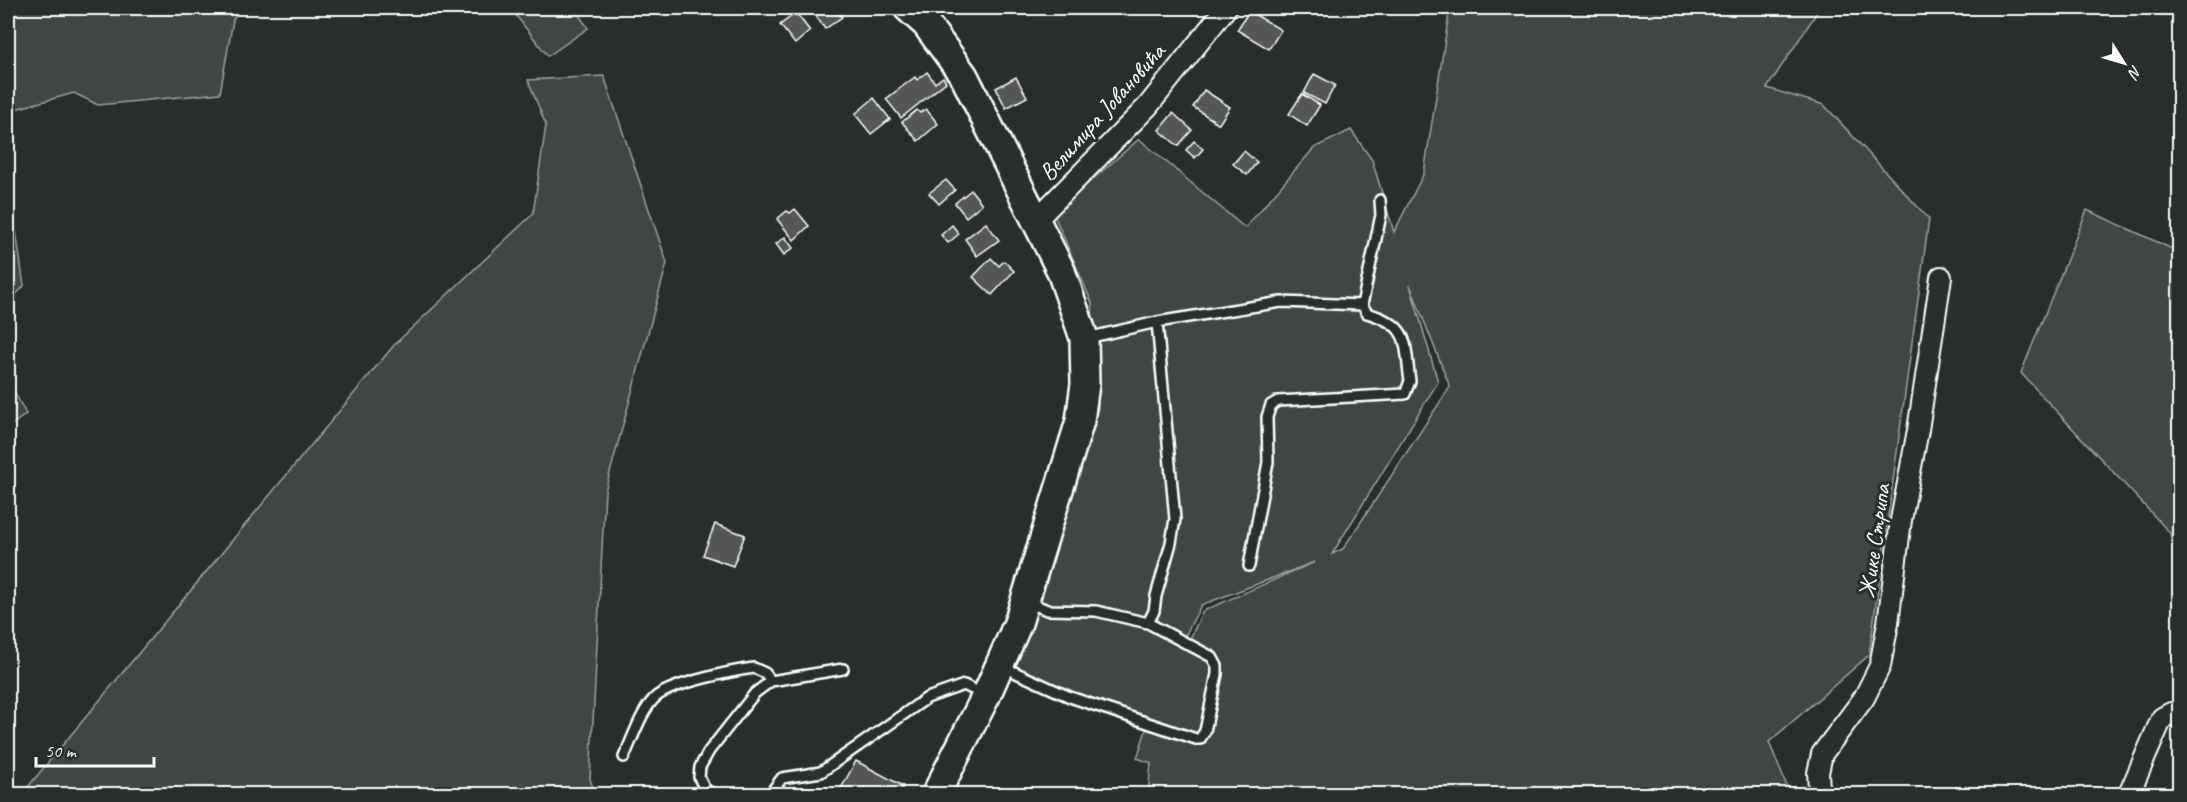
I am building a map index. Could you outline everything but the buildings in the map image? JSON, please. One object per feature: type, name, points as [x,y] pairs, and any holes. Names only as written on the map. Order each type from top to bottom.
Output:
[{"type":"main road","points":[[908,8],[926,24],[964,76],[1061,271],[1084,338],[1085,384],[1080,421],[1018,623],[986,696],[936,795]]},
{"type":"street","name":"Велимира Јовановића","points":[[1036,220],[1148,106],[1226,8]]},
{"type":"street","name":"Жике Стрипа","points":[[1823,795],[1819,788],[1818,773],[1822,754],[1864,698],[1880,666],[1901,520],[1918,430],[1941,277]]},
{"type":"street","points":[[2129,795],[2162,718],[2171,713],[2180,717]]},
{"type":"lane","points":[[1249,566],[1268,462],[1267,417],[1271,405],[1278,401],[1405,394],[1409,388],[1404,338],[1397,326],[1384,318],[1366,313],[1362,305],[1381,215],[1380,200]]},
{"type":"lane","points":[[1084,338],[1157,322],[1281,302],[1362,305]]},
{"type":"lane","points":[[1148,623],[1154,611],[1175,519],[1157,322]]},
{"type":"lane","points":[[999,665],[1070,697],[1196,739],[1200,739],[1205,731],[1217,674],[1214,659],[1198,648],[1148,623],[1096,610],[1047,610],[1024,601]]},
{"type":"lane","points":[[624,757],[640,720],[656,697],[670,689],[734,671],[754,668],[765,673],[771,681]]},
{"type":"lane","points":[[712,795],[704,789],[699,777],[700,767],[709,751],[755,693],[771,681],[843,669]]},
{"type":"lane","points":[[770,795],[782,778],[821,772],[927,698],[963,686],[986,696]]},
{"type":"shaded area","points":[[8,8],[239,8],[233,20],[220,93],[98,105],[74,93],[8,111]]},
{"type":"shaded area","points":[[510,8],[574,8],[588,28],[548,56]]},
{"type":"shaded area","points":[[1450,8],[1820,8],[1767,88],[1824,105],[1929,219],[1869,655],[1769,742],[1790,794],[1148,794],[1151,763],[1137,758],[1147,727],[1012,675],[1098,408],[1092,303],[1052,210],[1091,181],[1139,139],[1245,228],[1314,148],[1351,130],[1372,160],[1394,232],[1424,173]],"holes":[[[1410,285],[1450,387],[1343,549],[1332,554],[1438,382]],[[1315,562],[1203,611],[1186,647],[1181,644],[1201,605]]]},
{"type":"shaded area","points":[[604,76],[667,263],[605,491],[590,779],[595,794],[22,794],[395,344],[533,214],[546,125],[528,80]]},
{"type":"shaded area","points":[[2087,210],[2179,252],[2179,581],[2170,533],[2021,373]]},
{"type":"shaded area","points":[[8,222],[16,231],[24,286],[8,303]]},
{"type":"shaded area","points":[[8,380],[26,414],[8,428]]}]
